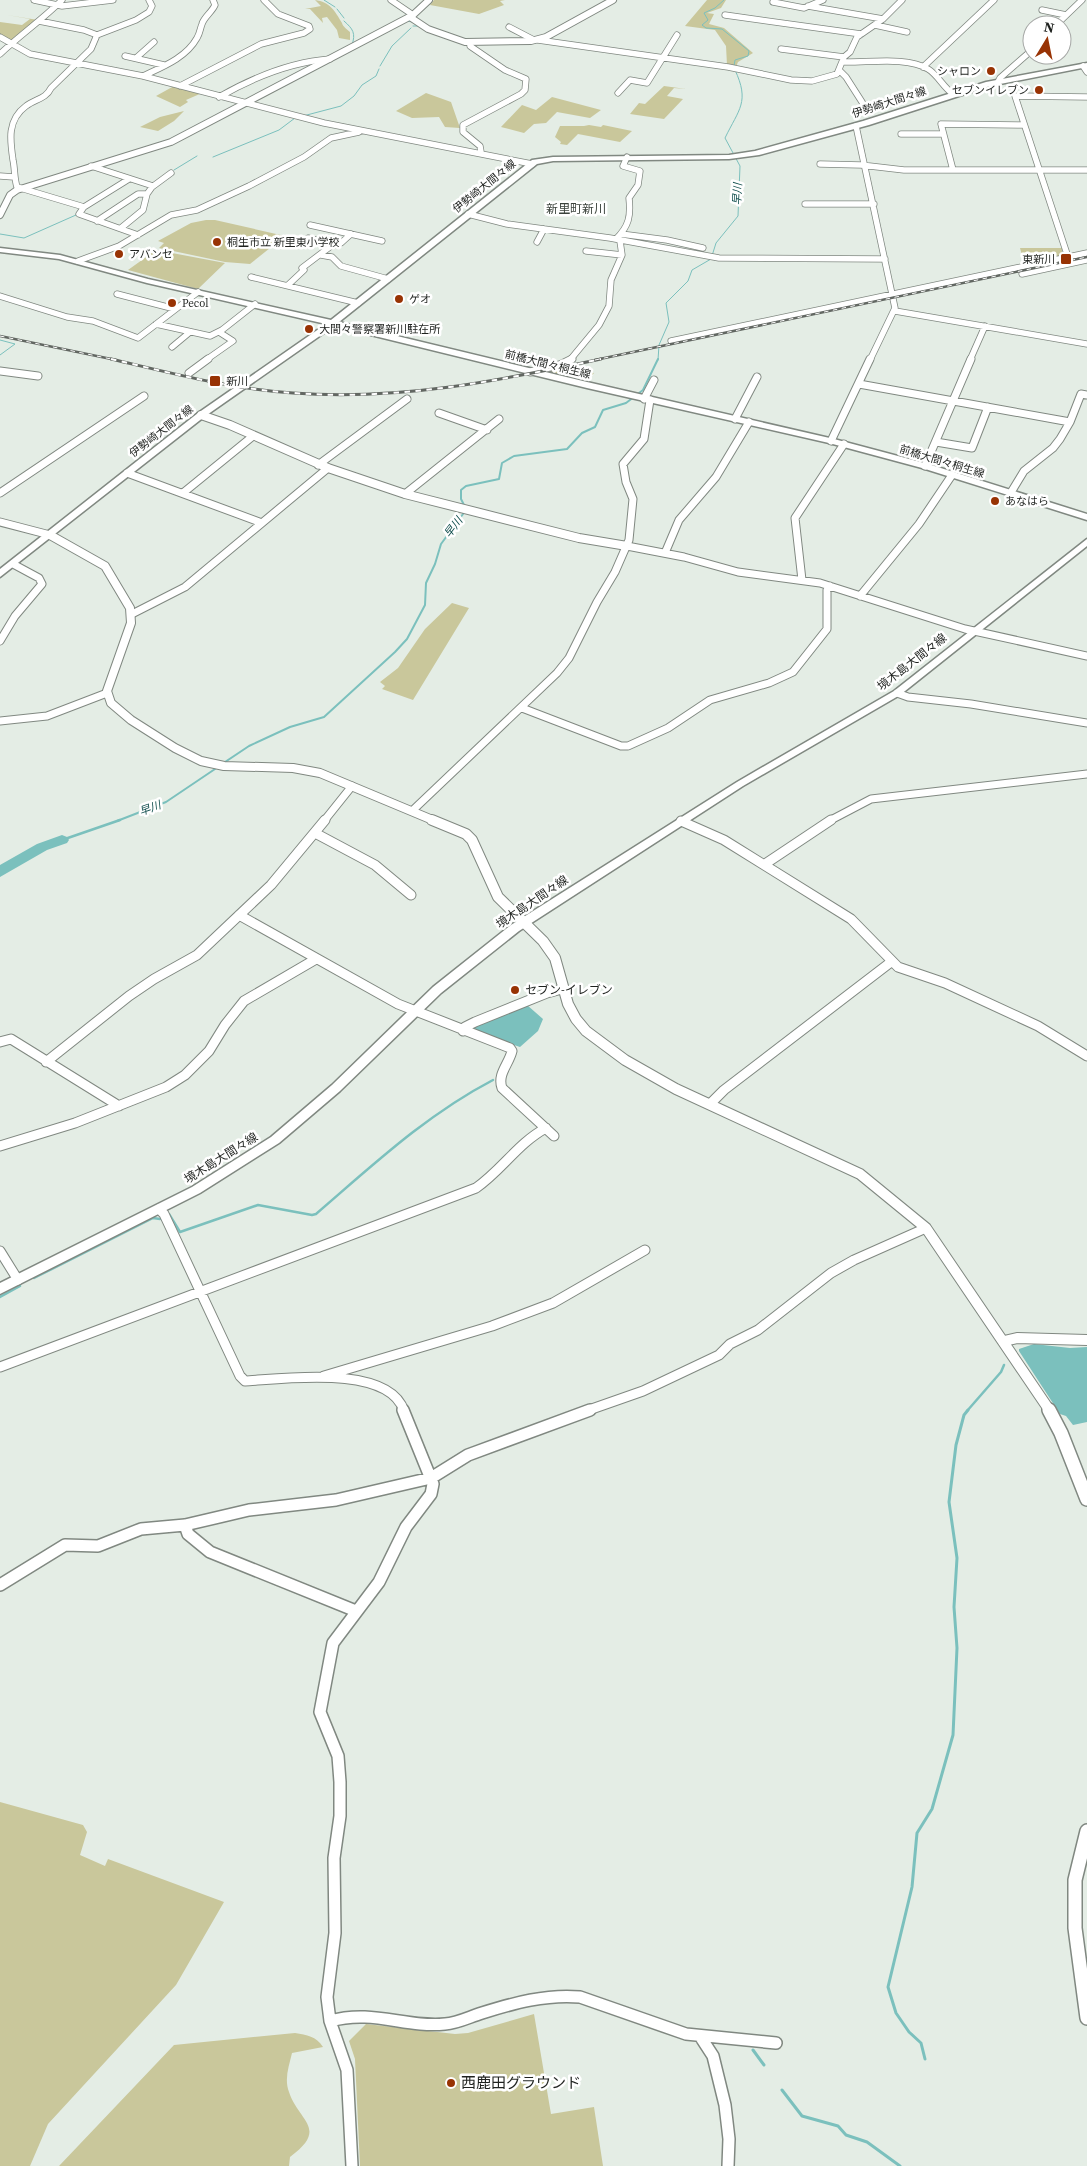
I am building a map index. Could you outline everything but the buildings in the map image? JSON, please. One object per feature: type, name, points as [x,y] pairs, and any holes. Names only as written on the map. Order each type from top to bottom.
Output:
[{"type":"main road","name":"伊勢崎大間々線","points":[[0,574],[201,415],[358,303],[532,164],[547,159],[739,156],[856,126],[953,94],[998,82],[1086,68]]},
{"type":"main road","name":"前橋大間々桐生線","points":[[0,250],[48,254],[147,281],[255,304],[530,372],[844,444],[925,466],[1087,517]]},
{"type":"main road","name":"境木島大間々線","points":[[0,1290],[213,1180],[275,1140],[336,1088],[414,1011],[479,955],[523,923],[740,784],[897,693],[1087,542]]},
{"type":"street","points":[[34,0],[56,6],[113,0]]},
{"type":"street","points":[[0,54],[62,0]]},
{"type":"street","points":[[39,21],[84,30],[97,35],[149,12],[152,6],[149,0]]},
{"type":"street","points":[[143,76],[176,60],[190,47],[202,28],[202,22],[210,16],[216,5],[213,0]]},
{"type":"street","points":[[180,86],[261,44],[304,33],[310,29],[308,26],[275,12],[264,0]]},
{"type":"street","points":[[391,0],[428,30],[470,43],[536,40],[735,68],[761,76],[799,81],[831,77],[837,74],[843,59],[850,52],[860,34],[883,19],[902,0]]},
{"type":"street","points":[[0,215],[10,195],[20,189],[171,142],[412,16],[429,0]]},
{"type":"street","points":[[536,40],[613,0]]},
{"type":"street","points":[[773,2],[804,8],[823,0]]},
{"type":"street","points":[[923,66],[994,0]]},
{"type":"street","points":[[1042,10],[1066,15],[1082,0]]},
{"type":"street","points":[[808,6],[883,19]]},
{"type":"street","points":[[725,15],[860,34]]},
{"type":"street","points":[[875,24],[907,32]]},
{"type":"street","points":[[509,27],[536,40]]},
{"type":"street","points":[[84,207],[20,189],[14,177],[10,138],[18,115],[24,106],[41,99],[49,93],[51,88],[92,48],[97,35]]},
{"type":"street","points":[[618,93],[630,80],[647,83],[677,35]]},
{"type":"street","points":[[0,37],[26,53],[143,76],[244,104],[532,164]]},
{"type":"street","points":[[136,58],[154,42]]},
{"type":"street","points":[[470,43],[470,46],[505,70],[526,79],[525,90],[519,97],[478,114],[463,125],[463,132],[480,146],[481,152]]},
{"type":"street","points":[[781,49],[843,59],[923,66],[932,72],[953,94]]},
{"type":"street","points":[[124,56],[164,65]]},
{"type":"street","points":[[998,82],[1022,59]]},
{"type":"street","points":[[219,97],[266,74],[298,65],[330,60]]},
{"type":"street","points":[[839,70],[847,78],[852,90],[862,102]]},
{"type":"street","points":[[1068,257],[1015,96],[1087,97]]},
{"type":"street","points":[[953,170],[941,124],[1024,125]]},
{"type":"street","points":[[831,441],[895,311],[874,204],[856,126]]},
{"type":"street","points":[[78,261],[114,248],[172,215],[197,210],[277,172],[313,152],[331,138],[364,130]]},
{"type":"street","points":[[901,134],[944,134]]},
{"type":"street","points":[[530,372],[560,365],[571,360],[599,325],[609,306],[611,280],[622,255],[619,238],[631,214],[629,198],[638,186],[640,173],[623,166],[626,157]]},
{"type":"street","points":[[820,164],[865,165],[899,170],[1087,170]]},
{"type":"street","points":[[92,166],[153,186]]},
{"type":"street","points":[[121,228],[143,210],[147,194],[153,186],[171,173]]},
{"type":"street","points":[[0,176],[14,177]]},
{"type":"street","points":[[129,179],[84,207],[79,215],[138,235]]},
{"type":"street","points":[[97,221],[138,194],[147,194]]},
{"type":"street","points":[[805,204],[874,204]]},
{"type":"street","points":[[468,214],[507,224],[544,230],[619,238],[667,240],[703,248]]},
{"type":"street","points":[[310,225],[382,241]]},
{"type":"street","points":[[536,242],[544,230]]},
{"type":"street","points":[[288,285],[304,270],[302,268],[316,256],[341,243],[351,234]]},
{"type":"street","points":[[308,238],[335,245]]},
{"type":"street","points":[[619,238],[717,258],[885,259]]},
{"type":"street","points":[[586,251],[622,255]]},
{"type":"street","points":[[893,298],[1087,253]]},
{"type":"street","points":[[321,255],[332,257],[341,266],[388,279]]},
{"type":"street","points":[[671,342],[1087,260]]},
{"type":"street","points":[[251,277],[358,303]]},
{"type":"street","points":[[0,296],[67,317],[93,321],[138,338],[198,292]]},
{"type":"street","points":[[117,294],[175,309]]},
{"type":"street","points":[[156,324],[210,336],[219,332],[255,304]]},
{"type":"street","points":[[895,311],[1087,344]]},
{"type":"street","points":[[925,466],[985,326]]},
{"type":"street","points":[[172,347],[190,332]]},
{"type":"street","points":[[189,373],[233,341],[219,332]]},
{"type":"street","points":[[0,371],[38,376]]},
{"type":"street","points":[[735,419],[757,377]]},
{"type":"street","points":[[412,812],[522,708],[566,662],[627,546],[632,498],[626,482],[624,464],[644,439],[642,398],[654,380]]},
{"type":"street","points":[[859,384],[1070,422]]},
{"type":"street","points":[[1010,494],[1024,470],[1053,448],[1070,422],[1080,394],[1087,395]]},
{"type":"street","points":[[0,494],[144,396]]},
{"type":"street","points":[[318,465],[407,399]]},
{"type":"street","points":[[936,442],[972,448],[988,407]]},
{"type":"street","points":[[439,413],[486,430]]},
{"type":"street","points":[[201,415],[318,465],[405,494],[456,508],[578,538],[665,553],[738,572],[802,580],[830,586],[974,631],[1087,656]]},
{"type":"street","points":[[405,494],[499,419]]},
{"type":"street","points":[[665,553],[679,520],[716,477],[749,422]]},
{"type":"street","points":[[182,493],[253,436]]},
{"type":"street","points":[[802,580],[796,518],[844,444]]},
{"type":"street","points":[[132,614],[185,587],[328,468]]},
{"type":"street","points":[[127,473],[262,522]]},
{"type":"street","points":[[860,596],[919,524],[952,475]]},
{"type":"street","points":[[0,522],[50,535],[96,559],[111,574],[132,614],[131,623],[106,693],[116,708],[143,728],[181,751],[210,764],[307,770],[320,773],[458,830],[471,839],[478,850],[494,889],[505,906],[542,941],[555,958],[568,1007],[585,1030],[609,1049],[658,1081],[860,1174],[926,1228],[1049,1409],[1061,1433],[1087,1499]]},
{"type":"street","points":[[0,642],[15,616],[42,584],[39,578],[13,564]]},
{"type":"street","points":[[522,708],[621,746],[628,746],[668,728],[710,700],[769,683],[793,672],[827,629],[827,590],[830,586]]},
{"type":"street","points":[[0,721],[48,716],[106,693]]},
{"type":"street","points":[[897,693],[908,697],[971,704],[1087,722]]},
{"type":"street","points":[[765,864],[827,822],[871,799],[1087,774]]},
{"type":"street","points":[[46,1062],[134,992],[197,955],[270,885],[315,834],[352,786]]},
{"type":"street","points":[[681,821],[724,840],[765,864],[858,925],[891,962],[909,971],[944,983],[1038,1026],[1087,1056]]},
{"type":"street","points":[[315,834],[375,865],[411,895]]},
{"type":"street","points":[[239,915],[414,1011],[511,1050],[512,1057],[499,1078],[499,1083],[502,1088],[554,1136]]},
{"type":"street","points":[[0,1146],[27,1139],[166,1087],[184,1075],[209,1051],[225,1025],[244,1001],[316,958]]},
{"type":"street","points":[[710,1104],[724,1090],[891,962]]},
{"type":"street","points":[[463,1031],[475,1022],[547,993],[562,989]]},
{"type":"street","points":[[0,1042],[11,1039],[119,1106]]},
{"type":"street","points":[[0,1367],[476,1188],[490,1177],[529,1138],[546,1128]]},
{"type":"street","points":[[159,1209],[164,1214],[240,1376],[245,1381],[322,1377],[369,1382],[392,1395],[402,1406],[433,1484],[431,1494],[400,1537],[378,1582],[333,1643],[320,1712],[338,1756],[340,1782],[340,1816],[334,1858],[335,1934],[327,1998],[330,2021],[347,2070],[352,2166]]},
{"type":"street","points":[[0,1585],[65,1545],[98,1546],[141,1529],[185,1525],[249,1510],[336,1500],[431,1478],[468,1455],[643,1391],[719,1355],[730,1344],[758,1330],[831,1273],[854,1260],[926,1228]]},
{"type":"street","points":[[322,1377],[492,1326],[553,1303],[645,1250]]},
{"type":"street","points":[[0,1251],[18,1280]]},
{"type":"street","points":[[1004,1341],[1017,1338],[1087,1340]]},
{"type":"street","points":[[185,1525],[188,1534],[210,1552],[356,1610]]},
{"type":"street","points":[[1087,1831],[1075,1880],[1074,1928],[1087,2018]]},
{"type":"street","points":[[330,2021],[353,2015],[443,2024],[534,1998],[567,1995],[587,1999],[670,2030],[700,2036],[776,2043]]},
{"type":"street","points":[[700,2036],[713,2056],[724,2097],[729,2139],[728,2166]]},
{"type":"shaded area","points":[[315,0],[325,3],[334,11],[343,26],[350,32],[350,40],[339,38],[337,30],[327,17],[322,18],[323,23],[310,9],[305,9],[321,6]]},
{"type":"shaded area","points":[[434,0],[505,0],[500,1],[504,5],[479,14],[430,5]]},
{"type":"shaded area","points":[[707,0],[726,0],[721,8],[707,13],[714,14],[709,24],[724,28],[753,53],[738,62],[736,67],[727,65],[726,46],[715,30],[685,26]]},
{"type":"shaded area","points":[[7,15],[38,20],[13,41],[0,35],[0,22],[22,25],[30,19]]},
{"type":"shaded area","points":[[174,86],[202,93],[186,100],[188,102],[180,107],[156,96]]},
{"type":"shaded area","points":[[664,86],[686,89],[674,88],[667,96],[683,99],[664,119],[630,114],[639,103],[645,104]]},
{"type":"shaded area","points":[[426,93],[451,102],[460,128],[445,127],[439,117],[412,118],[396,111]]},
{"type":"shaded area","points":[[552,97],[601,110],[590,118],[557,112],[546,123],[534,124],[524,133],[501,127],[522,105],[536,110]]},
{"type":"shaded area","points":[[184,111],[174,121],[158,131],[140,127],[160,117]]},
{"type":"shaded area","points":[[589,125],[601,127],[603,125],[632,131],[620,142],[578,134],[567,145],[560,144],[561,142],[555,137],[560,126]]},
{"type":"shaded area","points":[[215,220],[285,236],[250,264],[225,262],[159,248],[164,243],[158,241],[191,223]]},
{"type":"shaded area","points":[[1020,248],[1062,248],[1062,256],[1025,266]]},
{"type":"shaded area","points":[[156,250],[225,263],[198,289],[128,270]]},
{"type":"shaded area","points":[[567,368],[594,373],[586,382],[545,372]]},
{"type":"shaded area","points":[[452,603],[469,608],[413,700],[382,689],[385,686],[380,682],[398,668],[425,629]]},
{"type":"shaded area","points":[[0,1802],[83,1825],[87,1832],[80,1855],[105,1866],[108,1859],[224,1902],[176,1985],[48,2124],[30,2166],[0,2166]]},
{"type":"shaded area","name":"西鹿田グラウンド","points":[[534,2014],[551,2114],[594,2107],[603,2166],[360,2166],[355,2059],[349,2041],[366,2024],[455,2034],[468,2033]]},
{"type":"shaded area","points":[[295,2033],[314,2038],[323,2047],[292,2053],[287,2072],[289,2092],[308,2125],[309,2132],[308,2139],[302,2147],[290,2157],[289,2166],[59,2166],[174,2045]]},
{"type":"water","points":[[527,1005],[543,1019],[538,1031],[520,1047],[472,1031],[474,1024]]},
{"type":"water","points":[[1034,1344],[1070,1348],[1087,1347],[1087,1422],[1073,1425],[1066,1416],[1060,1414],[1019,1351],[1019,1349]]},
{"type":"waterway","points":[[324,0],[335,7]]},
{"type":"waterway","name":"早川","points":[[724,0],[715,8],[704,13],[708,20],[702,25],[706,28],[722,29],[749,51],[748,56],[735,60],[734,66]]},
{"type":"waterway","points":[[337,9],[344,18]]},
{"type":"waterway","points":[[344,21],[353,31],[352,45]]},
{"type":"waterway","points":[[408,21],[416,23]]},
{"type":"waterway","points":[[413,26],[419,26]]},
{"type":"waterway","points":[[380,66],[392,46],[411,28]]},
{"type":"waterway","points":[[303,116],[341,106],[354,96],[362,85],[376,76],[379,69]]},
{"type":"waterway","name":"早川","points":[[658,360],[659,345],[669,322],[666,303],[688,281],[692,270],[711,259],[716,243],[738,216],[740,166],[725,138],[741,105],[742,90],[735,70]]},
{"type":"waterway","points":[[213,157],[279,130],[295,118]]},
{"type":"waterway","points":[[174,170],[197,156]]},
{"type":"waterway","points":[[0,234],[24,238],[76,215]]},
{"type":"waterway","points":[[0,340],[15,344],[0,355]]},
{"type":"waterway","name":"早川","points":[[222,764],[249,746],[290,727],[324,717],[407,639],[425,605],[426,583],[435,564],[441,544],[463,514],[465,507],[461,499],[461,490],[466,486],[499,479],[502,463],[514,456],[567,449],[582,433],[595,427],[603,410],[626,403],[643,390],[658,359]]},
{"type":"waterway","name":"早川","points":[[117,821],[166,802],[218,767]]},
{"type":"waterway","name":"早川","points":[[62,840],[120,820]]},
{"type":"waterway","name":"早川","points":[[0,872],[42,847],[62,840]]},
{"type":"waterway","points":[[169,1214],[180,1232],[258,1205],[312,1215],[316,1214],[379,1159],[423,1125],[468,1094],[493,1080]]},
{"type":"waterway","points":[[34,1278],[153,1218],[160,1219]]},
{"type":"waterway","points":[[0,1297],[20,1286]]},
{"type":"waterway","points":[[967,1411],[1001,1372],[1004,1365]]},
{"type":"waterway","points":[[925,2059],[921,2043],[909,2032],[896,2013],[888,1987],[912,1887],[917,1833],[932,1809],[953,1735],[957,1648],[954,1607],[957,1558],[949,1502],[956,1445],[964,1415],[968,1410]]},
{"type":"waterway","points":[[753,2050],[764,2065]]},
{"type":"waterway","points":[[782,2090],[802,2116],[838,2126],[846,2135],[867,2142],[900,2166]]},
{"type":"railway","points":[[595,360],[1087,257]]},
{"type":"railway","points":[[0,336],[116,360]]},
{"type":"railway","points":[[111,359],[201,380],[247,388],[332,395],[409,392],[486,382],[601,359]]},
{"type":"place","name":"シャロン","points":[[991,71]]},
{"type":"place","name":"セブンイレブン","points":[[1039,90]]},
{"type":"place","name":"桐生市立 新里東小学校","points":[[217,242]]},
{"type":"place","name":"アバンセ","points":[[119,254]]},
{"type":"place","name":"東新川","points":[[1066,259]]},
{"type":"place","name":"ゲオ","points":[[399,299]]},
{"type":"place","name":"Pecol","points":[[172,303]]},
{"type":"place","name":"大間々警察署新川駐在所","points":[[309,329]]},
{"type":"place","name":"新川","points":[[215,381]]},
{"type":"place","name":"あなはら","points":[[995,501]]},
{"type":"place","name":"セブン-イレブン","points":[[515,990]]},
{"type":"place","name":"西鹿田グラウンド","points":[[451,2083]]},
{"type":"district","name":"新里町新川","points":[[576,209]]}]
